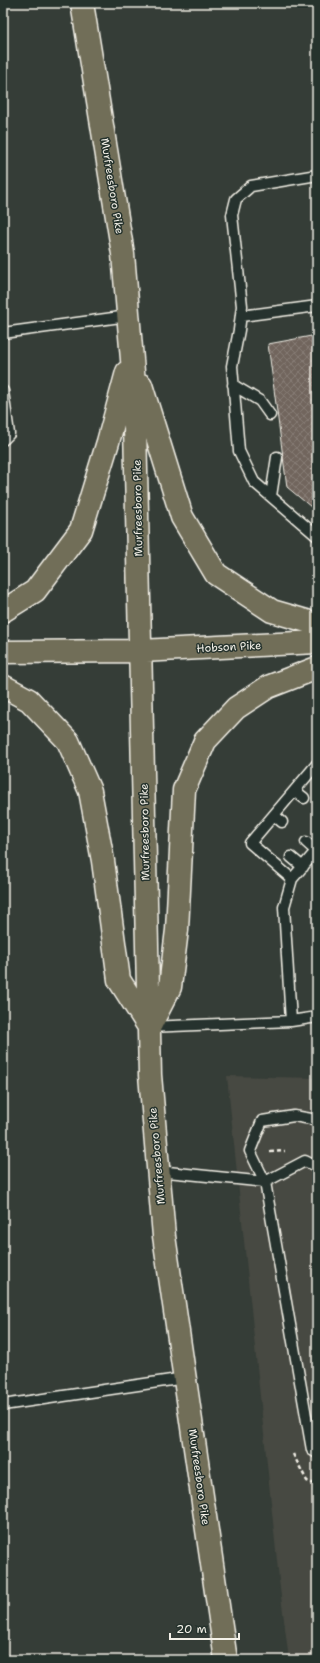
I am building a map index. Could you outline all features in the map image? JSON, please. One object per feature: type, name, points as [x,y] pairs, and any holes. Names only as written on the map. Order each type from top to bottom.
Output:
[{"type":"main road","name":"Murfreesboro Pike","points":[[82,3],[123,254],[134,383],[150,1075],[158,1171],[164,1236],[226,1660]]},
{"type":"main road","points":[[3,611],[35,591],[82,530],[132,354]]},
{"type":"main road","points":[[132,354],[182,517],[216,574],[272,611],[317,624]]},
{"type":"main road","name":"Hobson Pike","points":[[3,652],[141,651],[317,642]]},
{"type":"main road","points":[[3,686],[29,700],[68,741],[90,791],[104,861],[119,980],[149,1027],[170,987],[177,930],[184,790],[205,741],[236,708],[268,687],[317,668]]},
{"type":"lane","points":[[317,175],[251,186],[236,199],[232,215],[242,306],[232,366],[239,452],[254,482],[317,536]]},
{"type":"lane","points":[[241,316],[317,306]]},
{"type":"lane","points":[[3,333],[128,316]]},
{"type":"lane","points":[[233,385],[260,401],[270,415]]},
{"type":"lane","points":[[3,391],[9,434],[3,440]]},
{"type":"lane","points":[[271,496],[277,458]]},
{"type":"lane","points":[[292,879],[250,843],[264,834],[278,818],[295,791],[316,768]]},
{"type":"lane","points":[[295,791],[304,798]]},
{"type":"lane","points":[[291,1021],[284,907],[292,879],[317,851],[306,842]]},
{"type":"lane","points":[[291,858],[302,867]]},
{"type":"lane","points":[[149,1027],[291,1021],[317,1017]]},
{"type":"lane","points":[[317,1120],[294,1116],[262,1121],[250,1151],[265,1182],[312,1450],[317,1453]]},
{"type":"lane","points":[[158,1171],[265,1182],[305,1161],[317,1167]]},
{"type":"lane","points":[[3,1405],[185,1378]]},
{"type":"path","points":[[294,1454],[307,1481],[317,1485]]},
{"type":"shaded area","points":[[227,1076],[317,1078],[317,1660],[289,1660],[279,1580]]},
{"type":"building","points":[[317,335],[317,512],[287,487],[268,344]]}]
